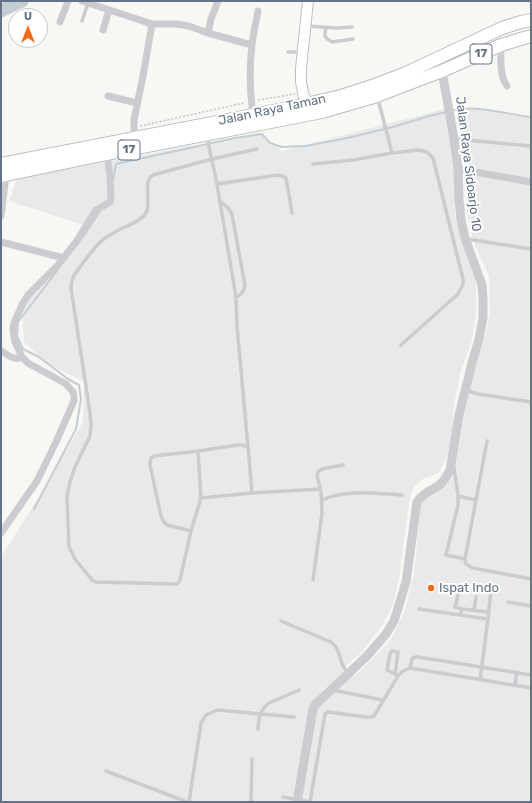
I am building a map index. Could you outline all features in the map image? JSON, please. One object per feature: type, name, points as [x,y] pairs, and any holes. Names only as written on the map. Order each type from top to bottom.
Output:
[{"type":"highway","name":"Jalan Raya Taman","points":[[3,172],[207,137],[260,118],[312,105],[372,86],[406,73],[502,28],[531,20]]},
{"type":"highway","name":"Jalan Raya Taman","points":[[312,105],[377,96],[442,71],[501,45],[531,36]]},
{"type":"highway","name":"Jalan Raya Taman","points":[[3,172],[134,133],[260,118]]},
{"type":"main road","points":[[308,1],[300,68],[301,82],[312,105]]},
{"type":"street","points":[[60,22],[68,1]]},
{"type":"street","points":[[208,33],[211,19],[218,1]]},
{"type":"street","points":[[85,2],[105,6],[152,24],[176,24],[189,26],[208,33],[252,45]]},
{"type":"street","points":[[103,30],[105,6]]},
{"type":"street","points":[[258,11],[250,64],[251,101],[260,118]]},
{"type":"street","points":[[134,133],[134,120],[152,24]]},
{"type":"street","points":[[501,45],[502,76],[503,81],[507,86]]},
{"type":"street","name":"Jalan Raya Sidoarjo 10","points":[[298,801],[313,709],[315,705],[367,656],[386,634],[394,621],[406,582],[417,502],[422,495],[439,485],[446,478],[450,470],[464,390],[479,339],[483,318],[482,285],[465,238],[461,220],[458,169],[451,117],[442,71]]},
{"type":"street","points":[[108,96],[138,103]]},
{"type":"street","points":[[1,533],[37,481],[74,401],[73,392],[66,384],[28,363],[22,357],[15,342],[13,329],[16,318],[28,295],[64,258],[96,210],[110,202],[112,199],[106,154]]},
{"type":"street","points":[[458,169],[531,182]]},
{"type":"street","points":[[1,216],[3,172]]},
{"type":"street","points":[[1,242],[64,258]]},
{"type":"street","points":[[1,351],[16,359],[20,359],[22,357]]},
{"type":"lane","points":[[82,21],[85,2]]},
{"type":"lane","points":[[305,26],[326,28],[352,27]]},
{"type":"lane","points":[[326,28],[325,37],[332,42],[353,39]]},
{"type":"lane","points":[[288,52],[302,52]]},
{"type":"lane","points":[[377,96],[392,153]]},
{"type":"lane","points":[[207,137],[218,184],[236,297],[236,326],[252,493]]},
{"type":"lane","points":[[454,139],[531,146]]},
{"type":"lane","points":[[198,451],[201,498],[190,531],[180,580],[177,584],[96,582],[92,580],[70,547],[67,496],[75,467],[90,436],[91,424],[71,288],[74,275],[100,242],[122,228],[134,223],[146,213],[148,207],[148,181],[150,177],[257,148]]},
{"type":"lane","points":[[313,164],[420,150],[428,152],[433,158],[463,278],[463,284],[458,294],[401,345]]},
{"type":"lane","points":[[218,184],[278,175],[282,176],[286,178],[292,213]]},
{"type":"lane","points":[[220,202],[226,206],[232,214],[236,236],[244,285],[244,291],[241,295],[236,297]]},
{"type":"lane","points":[[226,238],[236,236]]},
{"type":"lane","points":[[465,238],[531,249]]},
{"type":"lane","points":[[230,263],[240,260]]},
{"type":"lane","points":[[464,390],[478,394],[531,402]]},
{"type":"lane","points":[[487,441],[464,559],[466,564],[472,568],[531,579]]},
{"type":"lane","points":[[190,531],[167,525],[164,522],[161,516],[150,461],[151,458],[154,456],[238,445],[248,447]]},
{"type":"lane","points":[[453,457],[458,505],[446,554],[447,556],[464,559]]},
{"type":"lane","points":[[313,580],[322,512],[318,472],[322,469],[343,465]]},
{"type":"lane","points":[[201,498],[320,489]]},
{"type":"lane","points":[[322,500],[336,495],[351,493],[402,495]]},
{"type":"lane","points":[[458,496],[476,500]]},
{"type":"lane","points":[[480,680],[491,590]]},
{"type":"lane","points":[[458,594],[455,607],[489,612]]},
{"type":"lane","points":[[474,610],[476,597]]},
{"type":"lane","points":[[508,602],[531,606]]},
{"type":"lane","points":[[420,609],[488,619]]},
{"type":"lane","points":[[460,614],[462,609]]},
{"type":"lane","points":[[281,621],[331,642],[337,648],[344,669],[349,673]]},
{"type":"lane","points":[[283,797],[298,801],[311,802],[325,714],[332,712],[371,717],[374,716],[396,675],[398,652],[392,651],[387,670],[396,675]]},
{"type":"lane","points":[[410,668],[412,659],[415,657],[531,675]]},
{"type":"lane","points":[[396,675],[410,668],[531,688]]},
{"type":"lane","points":[[515,685],[516,672]]},
{"type":"lane","points":[[258,729],[260,714],[265,706],[299,690]]},
{"type":"lane","points":[[331,690],[383,700]]},
{"type":"lane","points":[[106,771],[188,802],[201,723],[206,715],[216,710],[294,717]]},
{"type":"lane","points":[[251,802],[252,759]]},
{"type":"path","points":[[134,133],[251,101],[312,105]]},
{"type":"shaded area","points":[[457,106],[531,117],[531,802],[1,802],[1,557],[42,492],[83,422],[84,382],[47,363],[24,342],[22,307],[86,226],[9,201],[17,179],[259,133],[282,151],[445,109],[454,162],[455,216],[463,246],[476,282],[476,315],[472,340],[461,370],[454,404],[452,435],[447,456],[439,473],[424,478],[414,487],[409,502],[399,579],[393,605],[381,627],[361,653],[344,668],[356,675],[390,641],[405,610],[414,573],[421,500],[447,484],[453,476],[471,378],[484,341],[490,314],[489,276],[474,243],[468,220],[466,197],[467,170]]},
{"type":"waterway","points":[[1,11],[22,1]]},
{"type":"waterway","points":[[451,111],[461,109],[481,109],[531,117]]},
{"type":"waterway","points":[[113,180],[116,164],[235,138],[262,134],[270,143],[282,147],[305,146],[343,139],[447,112]]},
{"type":"waterway","points":[[83,237],[100,211]]},
{"type":"waterway","points":[[34,509],[76,429],[81,399],[79,385],[68,379],[39,357],[23,349],[17,336],[18,322],[57,271]]},
{"type":"place","name":"Ispat Indo","points":[[431,588]]}]
